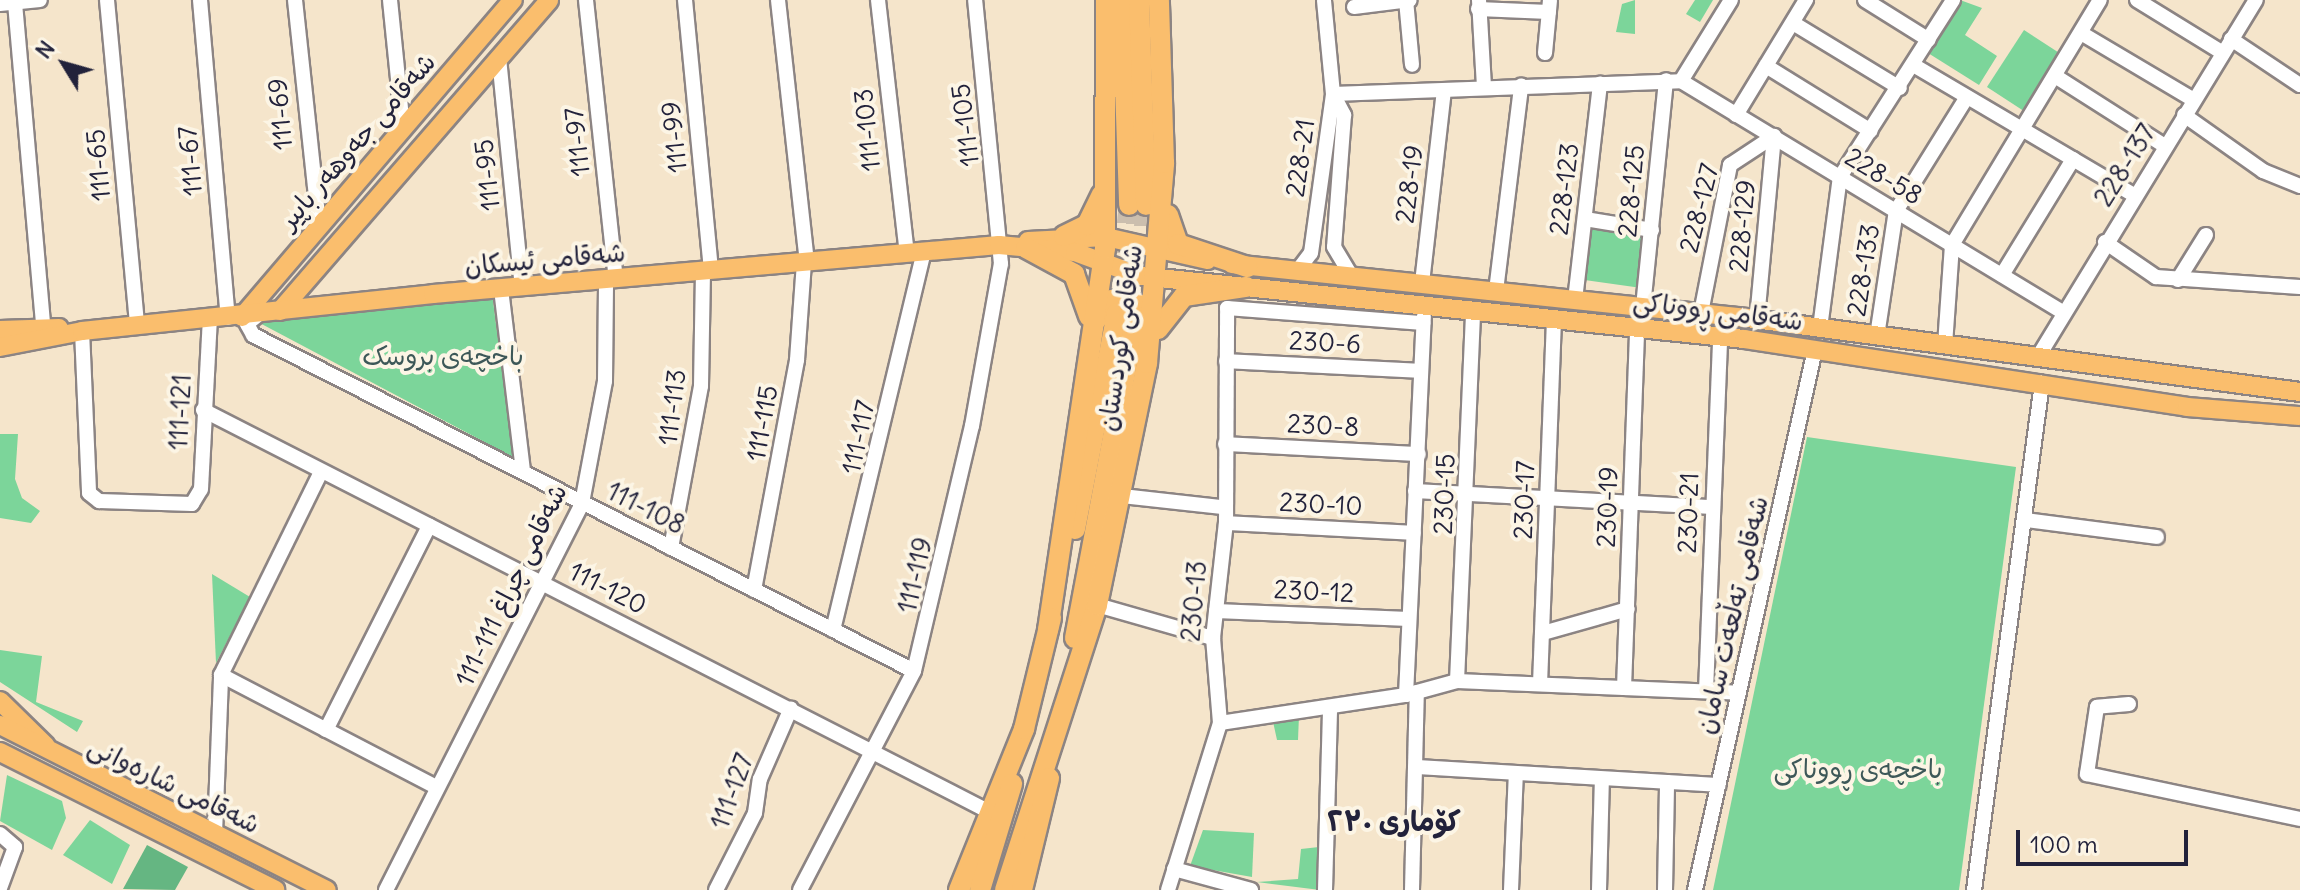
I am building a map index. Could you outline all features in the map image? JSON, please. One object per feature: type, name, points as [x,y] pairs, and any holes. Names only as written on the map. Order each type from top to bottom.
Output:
[{"type":"highway","name":"شەقامی کوردستان","points":[[1048,630],[1106,237],[1106,0]]},
{"type":"highway","points":[[1122,0],[1137,205],[1139,0]]},
{"type":"highway","name":"شەقامی کوردستان","points":[[1069,674],[1097,605],[1122,496],[1147,363],[1160,253],[1164,163],[1159,0]]},
{"type":"highway","points":[[1107,137],[1116,215],[1154,214],[1164,163]]},
{"type":"highway","points":[[1164,163],[1174,241],[1246,277]]},
{"type":"highway","points":[[1064,236],[1092,219],[1106,174]]},
{"type":"highway","points":[[1013,246],[1079,279],[1091,336]]},
{"type":"highway","points":[[1147,363],[1175,301],[1246,277]]},
{"type":"highway","points":[[1091,336],[1106,302],[1143,307],[1143,386]]},
{"type":"highway","name":"شەقامی کوردستان","points":[[980,890],[1071,553],[1127,314],[1069,674],[1005,890]]},
{"type":"highway","name":"شەقامی کوردستان","points":[[959,890],[1024,729]]},
{"type":"highway","name":"شەقامی کوردستان","points":[[1022,890],[1045,815],[1053,734]]},
{"type":"main road","name":"شەقامی جەوهەر باپیر","points":[[280,311],[549,0]]},
{"type":"main road","name":"شەقامی جەوهەر باپیر","points":[[235,318],[507,7]]},
{"type":"main road","points":[[507,7],[520,33]]},
{"type":"main road","name":"شەقامی ئیسکان","points":[[0,347],[82,331],[707,270],[1013,246],[1064,236],[1106,237],[1132,243]]},
{"type":"main road","name":"شەقامی ڕووناکی","points":[[1132,243],[1246,277],[1424,314],[1473,310],[1720,336],[2187,407],[2300,416]]},
{"type":"main road","name":"شەقامی ئیسکان","points":[[1013,246],[1075,252],[1128,273]]},
{"type":"main road","name":"شەقامی ڕووناکی","points":[[1128,273],[1157,278],[1246,277],[1298,270],[1351,275],[1752,319],[2038,357],[2190,382],[2300,392]]},
{"type":"main road","points":[[1744,339],[1752,319]]},
{"type":"main road","name":"شەقامی ئیسکان","points":[[0,330],[82,331]]},
{"type":"main road","points":[[2187,407],[2190,382]]},
{"type":"main road","points":[[0,701],[53,754]]},
{"type":"main road","name":"شەقامی شارەوانی","points":[[0,725],[327,890]]},
{"type":"main road","name":"شەقامی شارەوانی","points":[[0,752],[275,890]]},
{"type":"street","points":[[40,0],[7,3],[43,324]]},
{"type":"street","name":"111-65","points":[[107,0],[137,326]]},
{"type":"street","name":"111-67","points":[[200,0],[235,318]]},
{"type":"street","name":"111-69","points":[[295,0],[319,223]]},
{"type":"street","points":[[390,0],[403,129]]},
{"type":"street","name":"111-97","points":[[586,0],[611,280]]},
{"type":"street","name":"111-99","points":[[685,0],[707,270]]},
{"type":"street","name":"111-115","points":[[754,590],[797,360],[806,262],[778,0]]},
{"type":"street","name":"111-103","points":[[878,0],[915,252]]},
{"type":"street","name":"111-105","points":[[975,0],[1013,246]]},
{"type":"street","points":[[1324,0],[1333,94],[1669,81],[1731,0]]},
{"type":"street","points":[[1354,7],[1407,0],[1412,65]]},
{"type":"street","points":[[1736,115],[1806,0]]},
{"type":"street","points":[[1865,0],[1929,40]]},
{"type":"street","points":[[1820,328],[1840,177],[1915,66],[1953,0]]},
{"type":"street","points":[[1945,345],[1952,245],[2100,0]]},
{"type":"street","points":[[2137,0],[2223,53]]},
{"type":"street","points":[[2235,0],[2253,5]]},
{"type":"street","points":[[1484,88],[1478,5],[1549,6],[1545,53]]},
{"type":"street","name":"228-137","points":[[2038,357],[2105,242],[2253,5]]},
{"type":"street","points":[[1793,23],[1900,88]]},
{"type":"street","points":[[2081,33],[2194,100]]},
{"type":"street","points":[[2231,39],[2300,85]]},
{"type":"street","name":"111-95","points":[[499,58],[522,287]]},
{"type":"street","points":[[1766,66],[1871,131]]},
{"type":"street","points":[[1915,66],[2134,195]]},
{"type":"street","points":[[2055,76],[2165,146]]},
{"type":"street","name":"228-58","points":[[1669,81],[1774,136],[2063,312]]},
{"type":"street","name":"228-125","points":[[1643,307],[1669,81]]},
{"type":"street","name":"228-123","points":[[1575,300],[1600,83]]},
{"type":"street","points":[[1496,291],[1521,86]]},
{"type":"street","name":"228-19","points":[[1422,283],[1444,90]]},
{"type":"street","name":"228-21","points":[[1298,270],[1311,253],[1333,94]]},
{"type":"street","name":"228-21","points":[[1333,94],[1344,115],[1334,247],[1351,275]]},
{"type":"street","points":[[1896,211],[1967,97]]},
{"type":"street","points":[[2184,115],[2263,171],[2300,186]]},
{"type":"street","name":"228-127","points":[[1701,313],[1730,165],[1774,136]]},
{"type":"street","name":"228-129","points":[[1752,319],[1774,136]]},
{"type":"street","points":[[2002,275],[2073,159]]},
{"type":"street","name":"228-133","points":[[1877,336],[1896,211]]},
{"type":"street","points":[[1585,219],[1652,230]]},
{"type":"street","points":[[2178,280],[2206,235]]},
{"type":"street","points":[[2105,242],[2156,277],[2300,287]]},
{"type":"street","name":"111-119","points":[[800,890],[914,671],[1013,246]]},
{"type":"street","name":"111-117","points":[[833,630],[915,252]]},
{"type":"street","name":"111-113","points":[[671,548],[701,386],[707,270]]},
{"type":"street","name":"شەقامی چراغ 111-111","points":[[386,890],[582,503],[605,381],[611,280]]},
{"type":"street","points":[[501,289],[523,472]]},
{"type":"street","name":"230-13","points":[[1168,890],[1220,723],[1213,638],[1226,523],[1222,507],[1227,308],[1424,314]]},
{"type":"street","name":"230-15","points":[[1457,681],[1469,494],[1473,310]]},
{"type":"street","points":[[1412,890],[1416,767],[1409,619],[1424,314]]},
{"type":"street","name":"111-121","points":[[82,331],[89,493],[99,501],[192,504],[201,489],[203,410],[235,318]]},
{"type":"street","name":"111-108","points":[[235,318],[247,324],[253,335],[914,671]]},
{"type":"street","name":"230-17","points":[[1540,684],[1554,318]]},
{"type":"street","name":"230-19","points":[[1624,688],[1637,327]]},
{"type":"street","name":"230-21","points":[[1706,691],[1720,336]]},
{"type":"street","name":"شەقامی تەڵعەت سامان","points":[[1695,890],[1815,349]]},
{"type":"street","name":"230-6","points":[[1226,361],[1421,371]]},
{"type":"street","points":[[1974,890],[2042,383]]},
{"type":"street","name":"111-120","points":[[203,410],[320,474],[544,582],[990,812]]},
{"type":"street","name":"230-8","points":[[1225,444],[1419,454]]},
{"type":"street","points":[[215,834],[221,675],[320,474]]},
{"type":"street","points":[[1415,491],[1713,507]]},
{"type":"street","points":[[1122,496],[1222,507]]},
{"type":"street","points":[[2026,520],[2157,537]]},
{"type":"street","name":"230-10","points":[[1226,523],[1414,533]]},
{"type":"street","points":[[326,730],[429,526]]},
{"type":"street","points":[[1097,605],[1213,638]]},
{"type":"street","points":[[1543,633],[1628,609]]},
{"type":"street","name":"230-12","points":[[1216,611],[1409,619]]},
{"type":"street","points":[[221,675],[436,787]]},
{"type":"street","points":[[1220,723],[1412,694],[1457,681],[1739,693]]},
{"type":"street","points":[[2129,704],[2097,707],[2087,774],[2300,819]]},
{"type":"street","name":"111-127","points":[[716,890],[755,813],[760,779],[791,708]]},
{"type":"street","points":[[1325,890],[1330,708]]},
{"type":"street","points":[[1416,767],[1718,785]]},
{"type":"street","points":[[1511,890],[1516,773]]},
{"type":"street","points":[[1599,890],[1602,779]]},
{"type":"street","points":[[1665,890],[1667,782]]},
{"type":"street","points":[[0,834],[15,847],[0,888]]},
{"type":"street","points":[[1174,869],[1251,890]]},
{"type":"green space","points":[[1635,0],[1635,34],[1616,32],[1622,4]]},
{"type":"green space","points":[[1695,0],[1713,0],[1700,22],[1686,14]]},
{"type":"green space","points":[[1960,0],[1982,8],[1965,35],[1997,56],[1979,85],[1928,53]]},
{"type":"green space","points":[[2024,30],[2060,53],[2023,110],[1987,87]]},
{"type":"green space","points":[[1589,223],[1649,231],[1641,288],[1581,279]]},
{"type":"green space","name":"باخچەی بروسک","points":[[492,293],[513,457],[254,320]]},
{"type":"green space","points":[[0,434],[18,434],[15,479],[22,498],[40,511],[31,523],[0,518]]},
{"type":"green space","name":"باخچەی ڕووناکی","points":[[1807,437],[2016,467],[1959,890],[1713,890]]},
{"type":"green space","points":[[212,574],[250,597],[216,663]]},
{"type":"green space","points":[[0,650],[42,656],[36,702],[83,721],[77,732],[0,682]]},
{"type":"green space","points":[[1299,715],[1298,740],[1277,740],[1272,717]]},
{"type":"green space","points":[[7,775],[62,801],[66,818],[52,850],[0,821]]},
{"type":"green space","points":[[90,820],[130,845],[112,884],[63,855]]},
{"type":"green space","points":[[1203,830],[1254,833],[1252,877],[1190,866]]},
{"type":"green space","points":[[147,845],[188,867],[175,890],[123,889]]},
{"type":"green space","points":[[1319,847],[1320,890],[1257,882],[1298,879],[1301,849]]},
{"type":"tunnel","points":[[1117,313],[1129,205]]},
{"type":"tunnel","points":[[1136,316],[1146,205]]},
{"type":"district","name":"کۆماری ٢٣٠","points":[[1394,821]]}]
